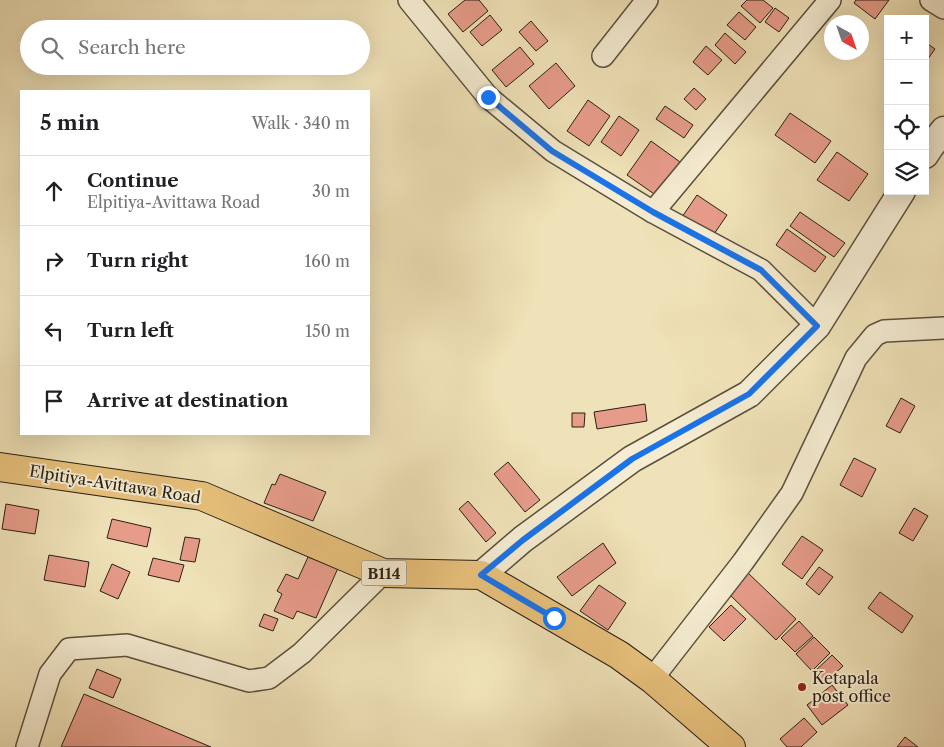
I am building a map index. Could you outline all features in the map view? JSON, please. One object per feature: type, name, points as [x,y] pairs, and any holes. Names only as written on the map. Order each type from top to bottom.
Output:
[{"type":"main road","name":"Elpitiya-Avittawa Road","points":[[0,467],[202,496],[383,574],[481,575],[619,655],[652,678],[731,747]]},
{"type":"street","points":[[409,0],[488,97],[552,151],[653,212],[761,270],[817,326]]},
{"type":"street","points":[[603,56],[647,0]]},
{"type":"street","points":[[653,212],[830,0]]},
{"type":"street","points":[[931,0],[944,8]]},
{"type":"street","points":[[928,150],[944,130]]},
{"type":"street","points":[[481,575],[523,540],[632,459],[749,394],[817,326],[899,195]]},
{"type":"street","points":[[652,678],[744,562],[792,493],[856,358],[874,335],[884,331],[944,328]]},
{"type":"street","points":[[27,747],[50,674],[69,649],[127,645],[249,681],[270,678],[302,653],[383,574]]},
{"type":"building","points":[[465,0],[479,0],[488,11],[463,32],[448,14]]},
{"type":"building","points":[[747,0],[763,0],[773,8],[760,23],[741,6]]},
{"type":"building","points":[[856,0],[889,0],[875,19],[854,3]]},
{"type":"building","points":[[775,8],[789,18],[779,32],[765,22]]},
{"type":"building","points":[[739,12],[756,27],[745,40],[727,25]]},
{"type":"building","points":[[490,15],[502,30],[482,46],[470,32]]},
{"type":"building","points":[[531,21],[548,41],[536,51],[519,32]]},
{"type":"building","points":[[725,33],[746,52],[735,64],[715,45]]},
{"type":"building","points":[[929,45],[935,49],[929,57]]},
{"type":"building","points":[[706,46],[722,60],[708,75],[693,62]]},
{"type":"building","points":[[520,47],[534,64],[506,87],[492,70]]},
{"type":"building","points":[[556,63],[575,86],[549,109],[529,86]]},
{"type":"building","points":[[694,88],[706,99],[696,110],[684,99]]},
{"type":"building","points":[[588,100],[610,116],[589,146],[567,131]]},
{"type":"building","points":[[665,106],[693,125],[684,138],[656,119]]},
{"type":"building","points":[[790,113],[831,141],[815,163],[775,135]]},
{"type":"building","points":[[619,116],[639,130],[621,156],[601,142]]},
{"type":"building","points":[[651,141],[680,162],[657,196],[627,175]]},
{"type":"building","points":[[837,152],[868,174],[849,201],[817,180]]},
{"type":"building","points":[[697,195],[727,215],[712,237],[682,217]]},
{"type":"building","points":[[800,212],[845,243],[834,257],[790,226]]},
{"type":"building","points":[[787,229],[826,257],[815,272],[776,245]]},
{"type":"building","points":[[901,398],[915,406],[900,433],[886,426]]},
{"type":"building","points":[[645,404],[647,421],[597,429],[594,412]]},
{"type":"building","points":[[572,413],[585,413],[584,427],[572,427]]},
{"type":"building","points":[[854,458],[876,469],[862,497],[840,485]]},
{"type":"building","points":[[508,462],[540,500],[525,512],[494,474]]},
{"type":"building","points":[[280,474],[326,492],[313,521],[264,503],[272,484],[275,485]]},
{"type":"building","points":[[468,501],[496,533],[486,542],[459,509]]},
{"type":"building","points":[[6,504],[39,510],[35,534],[2,529]]},
{"type":"building","points":[[914,508],[928,516],[913,541],[899,533]]},
{"type":"building","points":[[112,519],[151,528],[147,547],[107,538]]},
{"type":"building","points":[[802,536],[823,550],[802,579],[782,564]]},
{"type":"building","points":[[185,537],[200,539],[195,562],[180,560]]},
{"type":"building","points":[[603,543],[616,563],[572,596],[557,577]]},
{"type":"building","points":[[49,555],[89,562],[85,587],[44,580]]},
{"type":"building","points":[[308,557],[338,568],[316,618],[297,611],[293,619],[274,611],[282,594],[277,591],[286,574],[298,579]]},
{"type":"building","points":[[153,558],[184,565],[179,582],[148,575]]},
{"type":"building","points":[[112,564],[130,572],[118,599],[100,591]]},
{"type":"building","points":[[819,567],[833,577],[819,595],[806,584]]},
{"type":"building","points":[[747,572],[796,619],[776,640],[727,592]]},
{"type":"building","points":[[599,585],[626,603],[608,630],[580,611]]},
{"type":"building","points":[[880,592],[913,616],[902,633],[868,608]]},
{"type":"building","points":[[731,605],[746,619],[724,641],[709,627]]},
{"type":"building","points":[[264,614],[278,619],[273,631],[259,626]]},
{"type":"building","points":[[799,621],[813,636],[795,652],[781,638]]},
{"type":"building","points":[[814,637],[830,653],[812,671],[796,654]]},
{"type":"building","points":[[832,655],[843,666],[825,683],[814,672]]},
{"type":"building","points":[[97,669],[121,679],[113,698],[89,688]]},
{"type":"building","points":[[832,685],[848,705],[822,725],[807,705]]},
{"type":"building","points":[[84,694],[211,747],[61,747]]},
{"type":"building","points":[[804,718],[817,732],[801,747],[787,747],[780,739]]},
{"type":"building","points":[[905,737],[918,747],[897,747]]},
{"type":"place","name":"Ketapala post office","points":[[802,687]]},
{"type":"route","points":[[488,97],[552,151],[653,212],[761,270],[817,326],[749,394],[632,459],[523,540],[481,575],[554,618]]}]
